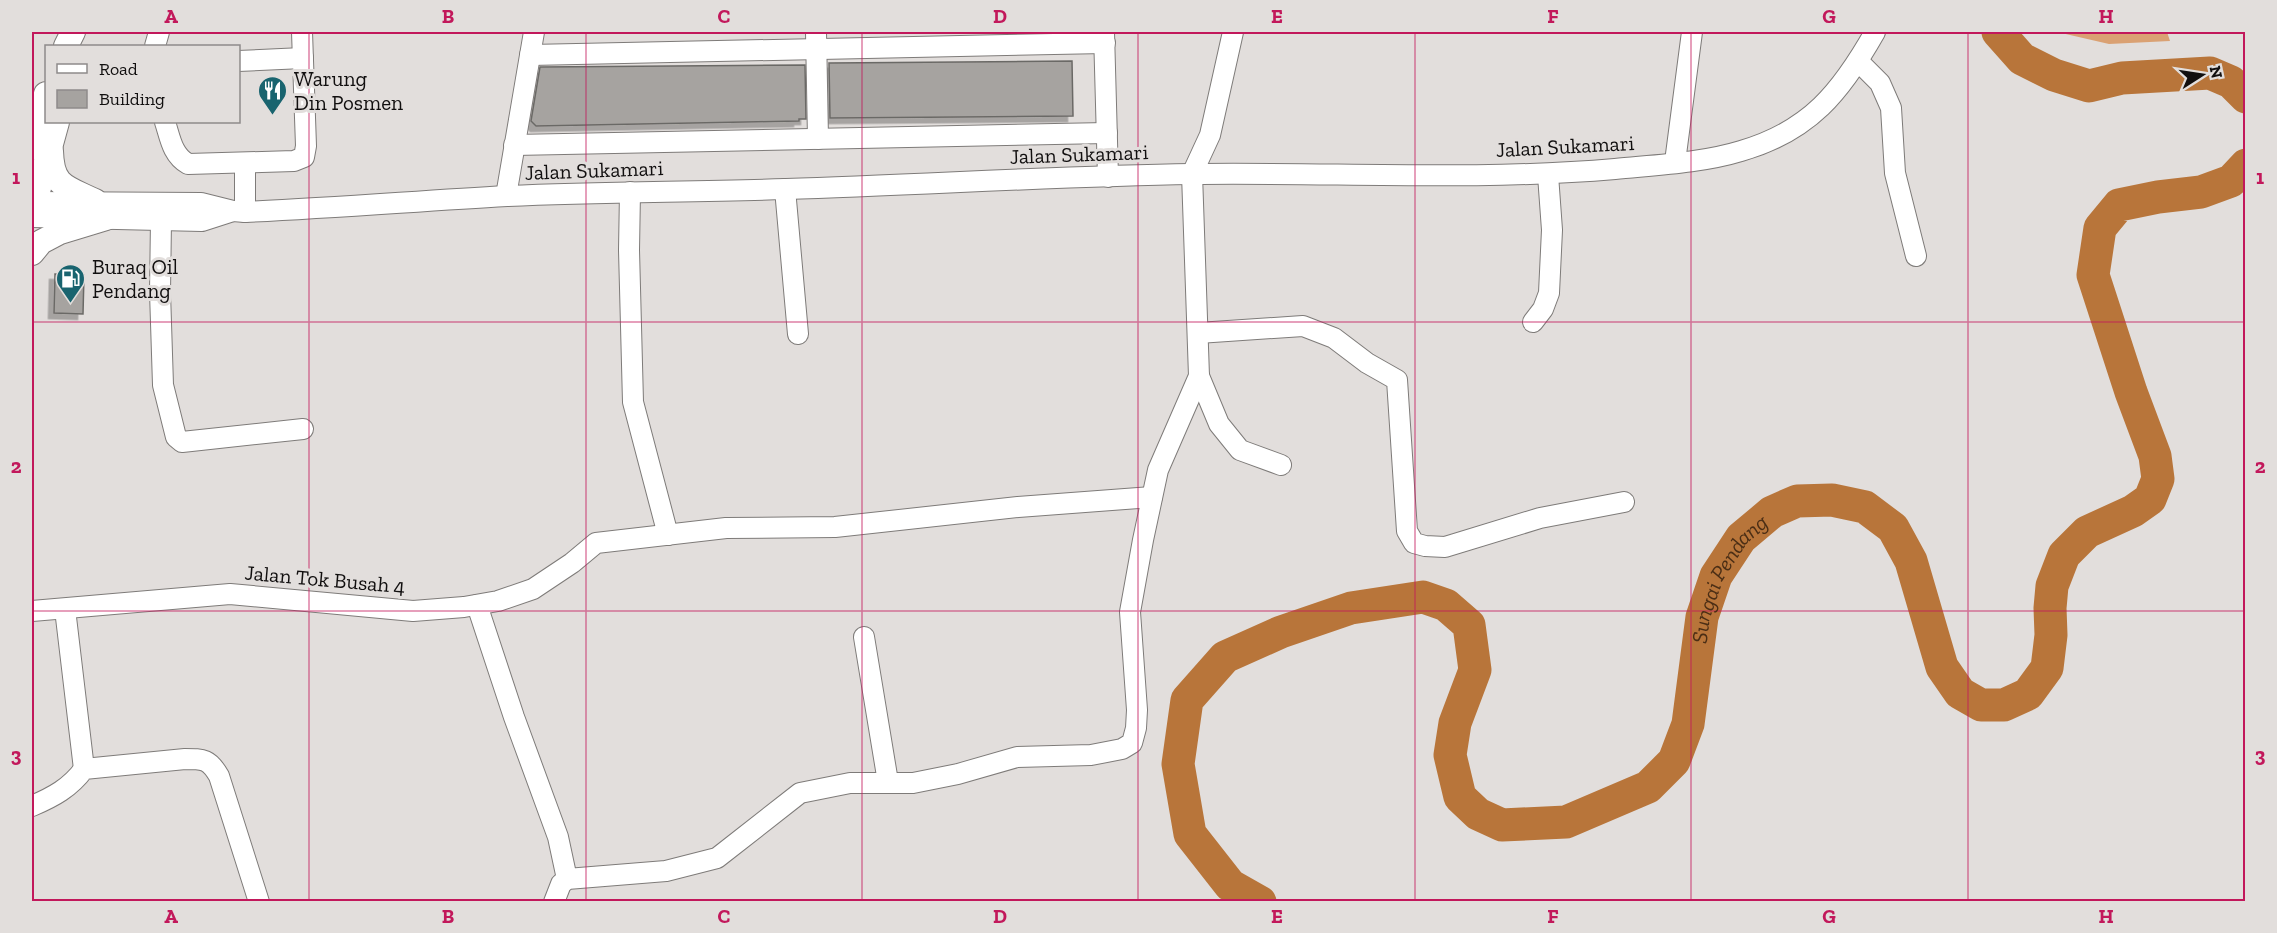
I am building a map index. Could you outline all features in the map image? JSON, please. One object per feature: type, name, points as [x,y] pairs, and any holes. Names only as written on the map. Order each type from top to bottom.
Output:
[{"type":"main road","points":[[32,208],[46,137]]},
{"type":"main road","points":[[32,253],[41,242],[101,210],[67,188],[54,176],[46,137]]},
{"type":"street","points":[[165,123],[174,150],[179,159],[188,164],[294,161],[304,157],[306,146],[302,32]]},
{"type":"street","points":[[506,196],[534,32]]},
{"type":"street","points":[[1233,32],[1210,135],[1192,174],[1199,376],[1219,424],[1240,450],[1281,465]]},
{"type":"street","points":[[1675,162],[1692,32]]},
{"type":"street","name":"Jalan Sukamari","points":[[101,210],[161,220],[202,221],[239,211],[341,208],[506,196],[785,189],[1192,174],[1548,175],[1675,162],[1735,153],[1769,142],[1795,128],[1838,90],[1875,32]]},
{"type":"street","points":[[530,55],[816,40],[1105,37],[1108,177]]},
{"type":"street","points":[[816,40],[818,139]]},
{"type":"street","points":[[240,61],[303,58]]},
{"type":"street","points":[[1858,61],[1880,83],[1891,108],[1895,174],[1916,256]]},
{"type":"street","points":[[514,145],[1107,133]]},
{"type":"street","points":[[239,211],[245,163]]},
{"type":"street","points":[[1533,322],[1543,309],[1549,293],[1552,230],[1548,175]]},
{"type":"street","points":[[785,189],[798,334]]},
{"type":"street","points":[[630,192],[629,250],[633,402],[668,535],[726,528],[835,527],[1018,507],[1152,497]]},
{"type":"street","name":"Jalan Sukamari","points":[[32,208],[101,210],[201,203],[239,211]]},
{"type":"street","points":[[161,220],[159,292],[163,385],[176,437],[179,441],[303,429]]},
{"type":"street","points":[[1198,333],[1303,326],[1334,339],[1367,363],[1397,380],[1407,531],[1414,543],[1444,547],[1540,518],[1624,502]]},
{"type":"street","points":[[555,902],[561,884],[567,879],[666,871],[717,858],[800,793],[850,783],[913,783],[958,774],[1017,757],[1051,754],[1091,755],[1122,749],[1132,743],[1137,710],[1130,612],[1158,470],[1199,376]]},
{"type":"street","name":"Jalan Tok Busah 4","points":[[32,611],[230,594],[413,612],[477,605],[498,601],[533,589],[572,563],[596,543],[668,535]]},
{"type":"street","points":[[477,605],[514,717],[558,837],[567,879]]},
{"type":"street","points":[[32,807],[54,797],[76,780],[84,769],[65,609]]},
{"type":"street","points":[[864,637],[888,782]]},
{"type":"street","points":[[84,769],[185,759],[200,759],[211,763],[219,776],[259,902]]},
{"type":"shaded area","points":[[2057,32],[2167,32],[2170,41],[2109,44]]},
{"type":"building","points":[[1072,61],[1073,116],[830,118],[829,63]]},
{"type":"building","points":[[805,65],[806,119],[799,119],[799,121],[536,126],[531,121],[540,67]]},
{"type":"building","points":[[55,274],[84,275],[83,314],[54,313]]},
{"type":"waterway","name":"Sungai Pendang","points":[[1998,32],[2022,59],[2054,75],[2089,86],[2122,78],[2210,73],[2231,82],[2246,97]]},
{"type":"waterway","name":"Sungai Pendang","points":[[1260,902],[1230,885],[1190,834],[1178,764],[1187,700],[1225,657],[1281,632],[1351,608],[1423,597],[1446,605],[1469,625],[1475,670],[1455,723],[1450,755],[1460,797],[1478,814],[1502,825],[1566,822],[1648,787],[1674,761],[1688,724],[1702,617],[1716,576],[1741,538],[1772,512],[1797,501],[1832,500],[1865,507],[1893,528],[1911,561],[1942,667],[1960,693],[1981,705],[2004,705],[2028,694],[2047,668],[2051,635],[2052,586],[2064,555],[2087,532],[2133,511],[2150,499],[2158,479],[2155,456],[2131,392],[2093,275],[2100,228],[2119,205],[2201,192],[2231,181],[2246,165]]},
{"type":"place","name":"Warung Din Posmen","points":[[273,116]]},
{"type":"place","name":"Buraq Oil Pendang","points":[[71,304]]}]
